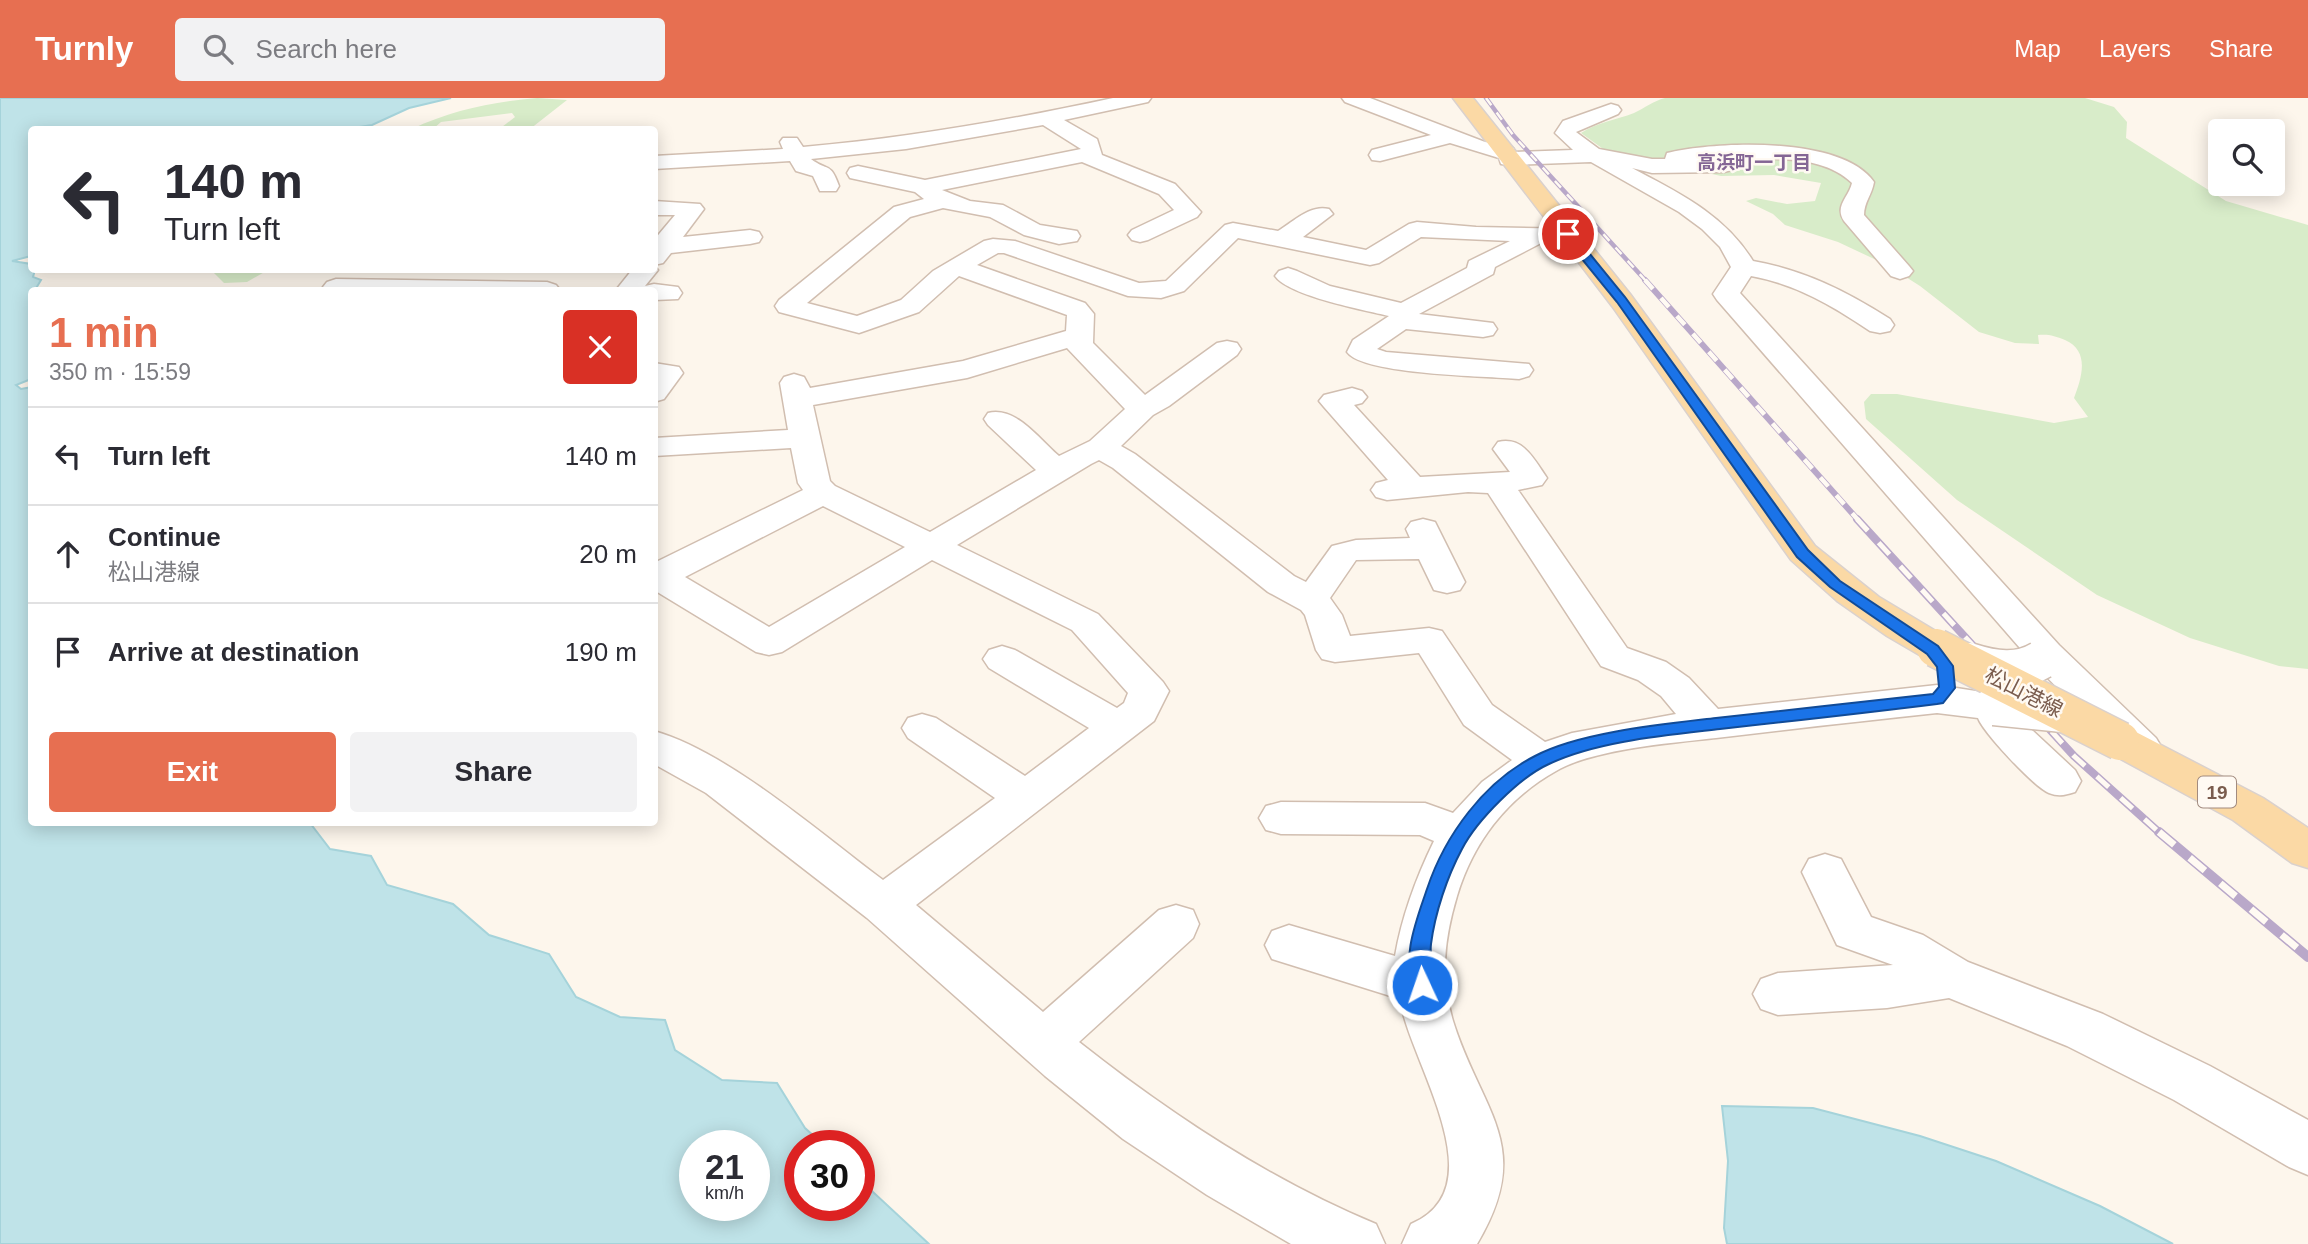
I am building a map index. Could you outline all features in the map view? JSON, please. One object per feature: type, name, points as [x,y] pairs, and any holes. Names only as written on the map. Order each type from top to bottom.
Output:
[{"type":"main road","name":"松山港線","points":[[1463,98],[1507,156],[1555,235],[1621,300],[1802,554],[1835,584],[1930,644],[2248,809],[2308,851]]},
{"type":"street","points":[[658,163],[795,154],[940,138],[1047,119],[1141,98]]},
{"type":"street","points":[[1352,98],[1507,156],[1606,155],[1622,161],[1652,166],[1706,167],[1724,164],[1675,158],[1723,153],[1761,154],[1814,158],[1843,165],[1863,182],[1861,194],[1851,208],[1852,216],[1900,271]]},
{"type":"street","points":[[1611,110],[1566,129],[1565,133],[1594,156],[1669,197],[1715,228],[1737,250],[1744,267]]},
{"type":"street","points":[[1047,119],[1090,143],[1094,150],[1087,156],[934,194],[902,212],[788,306],[859,325],[910,306],[942,276],[993,246],[1006,246],[1137,291],[1181,293],[1233,230],[1370,258],[1417,229],[1476,234],[1555,235]]},
{"type":"street","points":[[811,128],[780,131],[804,166],[823,172],[828,186]]},
{"type":"street","points":[[1380,155],[1453,136]]},
{"type":"street","points":[[1087,156],[1167,189],[1189,212],[1140,235]]},
{"type":"street","points":[[858,173],[934,194],[970,208],[995,210],[1032,230],[1059,237],[1068,236]]},
{"type":"street","points":[[658,208],[692,209],[658,249]]},
{"type":"street","points":[[1284,239],[1322,215]]},
{"type":"street","points":[[1519,370],[1382,360],[1362,352],[1363,346],[1395,323],[1484,269],[1478,266],[1518,245],[1555,235]]},
{"type":"street","points":[[658,250],[750,237]]},
{"type":"street","points":[[956,266],[1076,309],[1081,314],[1072,340]]},
{"type":"street","points":[[1744,267],[1803,279],[1839,298],[1880,325]]},
{"type":"street","points":[[1744,267],[1726,293],[2044,657],[2135,749]]},
{"type":"street","points":[[337,287],[354,273]]},
{"type":"street","points":[[482,287],[497,273]]},
{"type":"street","points":[[631,287],[643,273]]},
{"type":"street","points":[[1288,276],[1321,291],[1405,317],[1483,329]]},
{"type":"street","points":[[1007,336],[1072,340],[1142,410]]},
{"type":"street","points":[[883,905],[1140,711],[1149,691],[1085,622],[823,493],[814,483],[795,391],[967,369],[1072,340]]},
{"type":"street","points":[[658,576],[769,643],[1056,471],[1101,448],[1142,410],[1227,349]]},
{"type":"street","points":[[658,372],[669,373],[658,388]]},
{"type":"street","points":[[1352,397],[1334,401],[1399,488],[1468,482],[1498,484],[1531,478],[1509,449]]},
{"type":"street","points":[[999,419],[1056,471]]},
{"type":"street","points":[[658,447],[805,438]]},
{"type":"street","points":[[1101,448],[1124,461],[1282,584],[1310,597],[1323,609],[1335,650],[1446,638],[1478,715],[1541,760]]},
{"type":"street","points":[[1498,484],[1614,657],[1652,671],[1675,687],[1708,724]]},
{"type":"street","points":[[658,575],[823,493]]},
{"type":"street","points":[[1310,597],[1320,588],[1344,553],[1427,538],[1447,582]]},
{"type":"street","points":[[1930,644],[1977,665],[2001,669],[2022,669],[2044,657]]},
{"type":"street","points":[[1930,644],[1945,666],[1947,688],[1937,699]]},
{"type":"street","points":[[1002,659],[1118,727]]},
{"type":"street","points":[[1431,1244],[1448,1238],[1466,1209],[1477,1170],[1473,1131],[1428,1020],[1419,957],[1423,931],[1443,869],[1472,820],[1497,793],[1541,760],[1612,738],[1708,724],[1937,699],[2065,713]]},
{"type":"street","points":[[1994,706],[2000,724],[2060,781]]},
{"type":"street","points":[[922,728],[1026,797]]},
{"type":"street","points":[[658,747],[721,782],[883,905],[1142,1121],[1227,1176],[1317,1228],[1356,1244]]},
{"type":"street","points":[[1281,818],[1425,819],[1462,835]]},
{"type":"street","points":[[1825,872],[1854,931],[1906,949],[1951,977],[2085,1030],[2192,1083],[2308,1149]]},
{"type":"street","points":[[1044,1042],[1176,924]]},
{"type":"street","points":[[1289,945],[1422,985]]},
{"type":"street","points":[[1778,994],[1888,987],[1951,977]]},
{"type":"green space","points":[[537,98],[567,100],[534,126],[503,126],[515,117],[512,113],[441,122],[436,126],[420,126],[473,108]]},
{"type":"green space","points":[[1665,98],[2085,98],[2114,107],[2127,122],[2126,138],[2208,190],[2208,196],[2218,196],[2226,201],[2308,225],[2308,669],[2279,666],[2190,638],[2097,595],[1957,500],[1866,419],[1864,402],[1871,394],[1897,394],[2054,423],[2088,417],[2074,398],[2082,365],[2078,351],[2065,340],[2052,336],[2038,335],[2039,344],[2015,343],[1979,332],[1920,286],[1887,265],[1838,242],[1785,225],[1773,214],[1746,201],[1756,198],[1787,204],[1815,201],[1821,183],[1774,175],[1721,176],[1606,151],[1581,133]]},
{"type":"green space","points":[[214,273],[263,273],[247,282],[224,283]]},
{"type":"water","points":[[0,98],[451,98],[409,108],[366,126],[28,126],[28,257],[12,261],[28,264],[28,273],[34,273],[33,277],[41,280],[37,287],[28,287],[28,380],[16,385],[21,389],[28,388],[28,826],[312,826],[330,849],[371,856],[387,885],[453,904],[489,935],[549,954],[576,997],[620,1017],[665,1020],[675,1050],[722,1080],[777,1083],[807,1130],[784,1130],[784,1221],[875,1221],[875,1194],[929,1244],[0,1244]]},
{"type":"water","points":[[1722,1106],[1813,1108],[1920,1136],[1996,1161],[2100,1206],[2173,1244],[1727,1244],[1724,1228],[1728,1161]]},
{"type":"railway","points":[[1486,98],[1513,135],[1646,281]]},
{"type":"railway","points":[[1645,280],[1859,521]]},
{"type":"railway","points":[[1857,519],[2074,756],[2161,834]]},
{"type":"railway","points":[[2159,832],[2308,957]]},
{"type":"district","name":"高浜町一丁目","points":[[1754,162]]},
{"type":"route","points":[[1422,985],[1419,957],[1423,931],[1443,869],[1456,842],[1497,793],[1541,760],[1572,748],[1651,731],[1937,699],[1947,688],[1948,673],[1933,650],[1835,584],[1802,554],[1621,300],[1568,234]]}]
